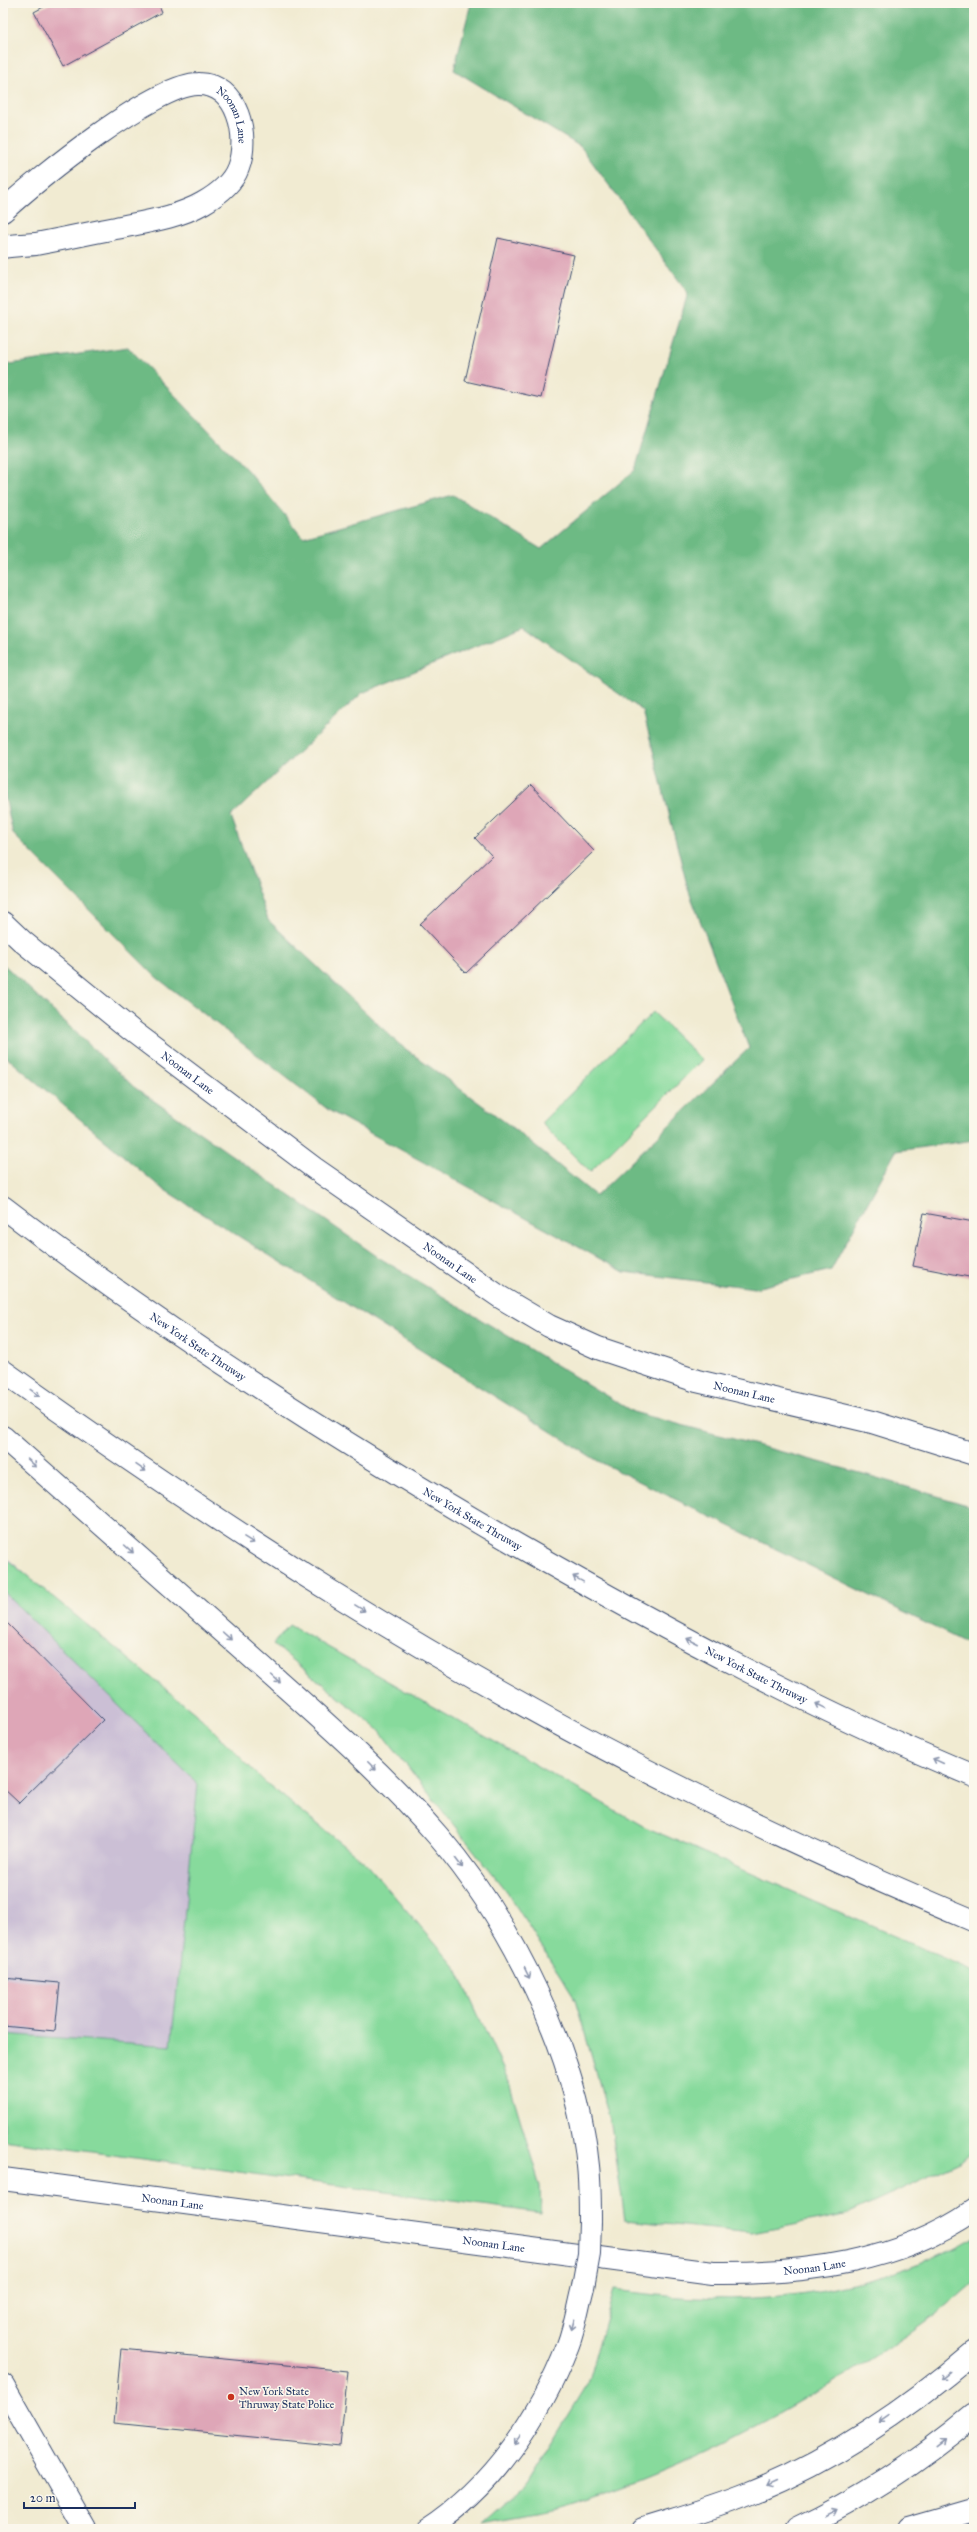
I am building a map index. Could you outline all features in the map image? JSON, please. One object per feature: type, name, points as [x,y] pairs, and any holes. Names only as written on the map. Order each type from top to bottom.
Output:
[{"type":"main road","name":"Noonan Lane","points":[[3,212],[119,120],[148,102],[177,88],[198,84],[216,88],[232,101],[240,121],[243,144],[238,168],[224,189],[202,204],[175,214],[138,224],[34,244],[3,247]]},
{"type":"main road","name":"Noonan Lane","points":[[3,923],[22,941],[131,1030],[308,1164],[500,1297],[549,1326],[598,1348],[697,1381],[872,1422],[974,1454]]},
{"type":"main road","name":"New York State Thruway","points":[[3,1207],[80,1265],[212,1357],[468,1516],[655,1622],[752,1672],[860,1725],[974,1776]]},
{"type":"main road","points":[[3,1371],[220,1522],[492,1686],[691,1793],[871,1877],[974,1921]]},
{"type":"main road","points":[[3,1437],[361,1756],[439,1837],[477,1887],[527,1973],[548,2019],[565,2065],[579,2114],[588,2164],[590,2222],[589,2254],[583,2287],[568,2344],[548,2392],[517,2442],[481,2486],[428,2529]]},
{"type":"main road","name":"Noonan Lane","points":[[3,2179],[713,2273],[766,2274],[819,2268],[875,2255],[922,2238],[974,2210]]},
{"type":"main road","points":[[642,2529],[750,2494],[811,2465],[866,2432],[910,2402],[974,2352]]},
{"type":"main road","points":[[3,2385],[85,2529]]},
{"type":"main road","points":[[797,2529],[863,2495],[905,2469],[974,2415]]},
{"type":"main road","points":[[908,2529],[974,2510]]},
{"type":"shaded area","points":[[3,1554],[153,1687],[267,1817],[298,2149],[3,2118]]},
{"type":"green space","points":[[471,3],[974,3],[974,1140],[896,1151],[831,1270],[755,1288],[624,1272],[330,1111],[156,977],[13,834],[3,787],[3,365],[128,347],[247,470],[303,537],[453,495],[541,549],[635,470],[688,293],[581,147],[454,70]],"holes":[[[524,626],[643,711],[688,889],[749,1048],[596,1196],[509,1125],[399,1044],[268,920],[231,816],[362,693]]]},
{"type":"green space","points":[[3,964],[134,1087],[378,1257],[633,1412],[864,1474],[974,1507],[974,1647],[598,1461],[160,1187],[3,1054]]},
{"type":"green space","points":[[653,1012],[702,1060],[590,1172],[541,1123]]},
{"type":"green space","points":[[3,1556],[202,1719],[265,1782],[366,1863],[457,1969],[509,2082],[540,2186],[541,2213],[3,2140],[3,2034],[171,2046],[198,1784],[3,1591]]},
{"type":"green space","points":[[289,1625],[643,1826],[974,1971],[974,2150],[962,2161],[845,2215],[752,2233],[625,2220],[611,2124],[575,1999],[509,1895],[378,1729],[273,1644]]},
{"type":"green space","points":[[974,2237],[974,2282],[944,2308],[913,2331],[780,2414],[675,2466],[603,2494],[556,2509],[483,2523],[526,2485],[587,2385],[614,2290],[676,2297],[731,2299],[804,2293],[840,2287],[910,2267],[943,2253]]},
{"type":"building","points":[[51,3],[158,3],[162,12],[63,66],[34,12]]},
{"type":"building","points":[[498,238],[574,255],[541,398],[465,381]]},
{"type":"building","points":[[531,785],[594,851],[466,973],[420,924],[492,856],[475,838]]},
{"type":"building","points":[[924,1213],[974,1222],[974,1278],[913,1266]]},
{"type":"building","points":[[3,1619],[103,1720],[19,1803],[3,1788]]},
{"type":"building","points":[[3,1978],[60,1983],[55,2031],[3,2026]]},
{"type":"building","name":"New York State Thruway State Police","points":[[121,2349],[348,2371],[340,2446],[114,2423]]},
{"type":"place","name":"New York State Thruway State Police","points":[[231,2397]]}]
